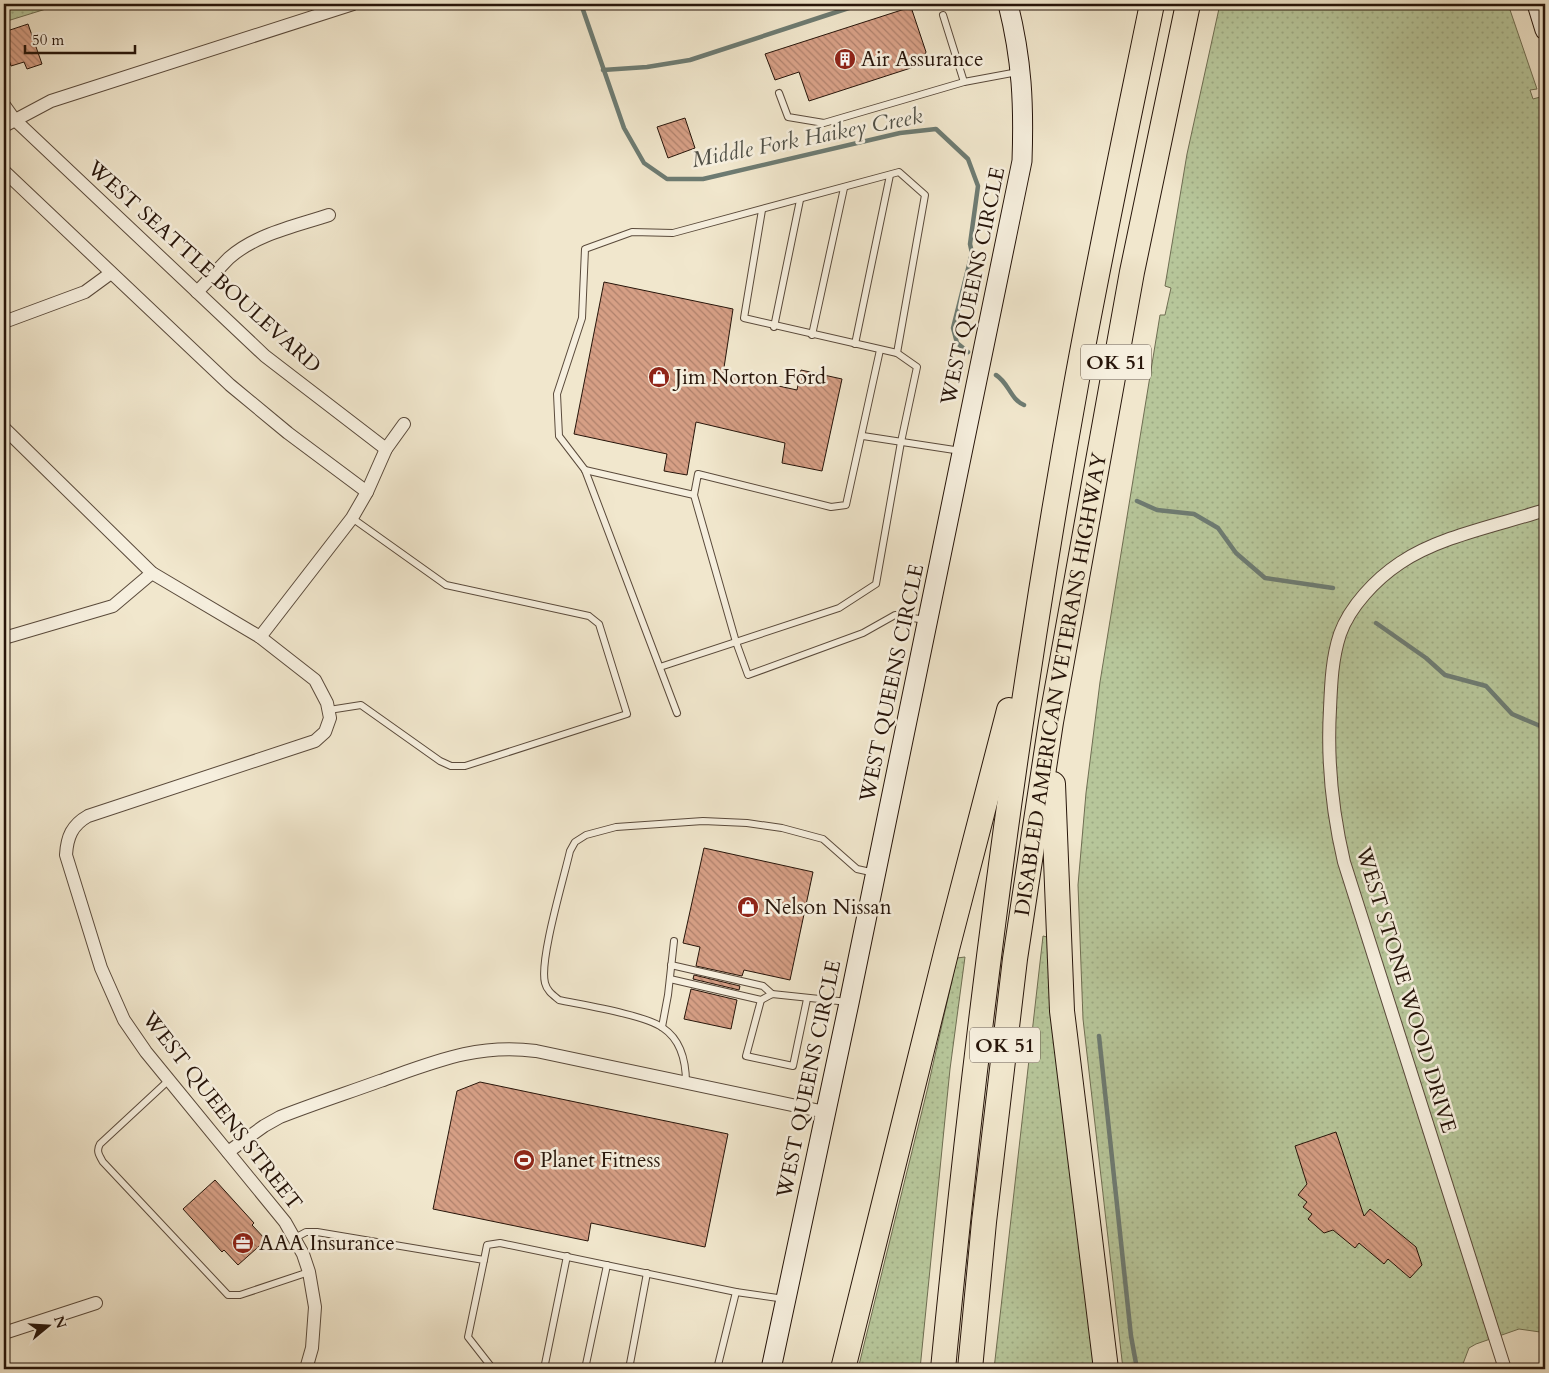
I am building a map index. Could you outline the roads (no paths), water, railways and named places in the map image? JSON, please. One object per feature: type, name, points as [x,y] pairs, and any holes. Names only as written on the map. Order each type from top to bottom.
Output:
[{"type":"highway","name":"DISABLED AMERICAN VETERANS HIGHWAY","points":[[943,1369],[956,1233],[988,963],[1014,769],[1042,588],[1099,266],[1152,4]]},
{"type":"highway","name":"DISABLED AMERICAN VETERANS HIGHWAY","points":[[970,1369],[984,1222],[1015,959],[1051,722],[1132,272],[1188,4]]},
{"type":"highway","points":[[844,1369],[946,949],[1042,588]]},
{"type":"highway","points":[[1051,722],[1062,1011],[1106,1369]]},
{"type":"street","points":[[9,123],[51,101],[353,4]]},
{"type":"street","name":"WEST QUEENS CIRCLE","points":[[771,1369],[849,1003],[1022,161],[1024,116],[1022,72],[1008,4]]},
{"type":"street","points":[[1537,4],[1545,30]]},
{"type":"street","name":"WEST SEATTLE BOULEVARD","points":[[4,106],[9,123],[197,292],[265,356],[386,449]]},
{"type":"street","points":[[4,171],[230,385],[288,433],[367,492]]},
{"type":"street","points":[[197,292],[230,257],[251,243],[329,215]]},
{"type":"street","points":[[4,322],[58,304],[85,292],[111,273]]},
{"type":"street","points":[[260,636],[352,518],[367,492],[386,449],[404,424]]},
{"type":"street","points":[[4,428],[152,574],[260,636],[315,680],[322,691],[330,714]]},
{"type":"street","name":"WEST STONE WOOD DRIVE","points":[[1506,1369],[1344,862],[1335,824],[1328,756],[1330,697],[1334,660],[1340,634],[1349,616],[1382,577],[1423,550],[1545,510]]},
{"type":"street","points":[[4,638],[113,606],[152,574]]},
{"type":"street","name":"WEST QUEENS STREET","points":[[306,1369],[316,1325],[314,1291],[309,1272],[295,1238],[271,1204],[169,1080],[124,1020],[101,968],[66,860],[67,841],[77,824],[101,811],[307,744],[325,732],[330,714]]},
{"type":"street","points":[[228,1152],[264,1126],[288,1114],[451,1056],[481,1049],[516,1048],[536,1050],[686,1084],[825,1112]]},
{"type":"street","points":[[4,1332],[96,1303]]},
{"type":"lane","points":[[943,15],[964,82]]},
{"type":"lane","points":[[779,93],[788,117],[824,123],[964,82],[1022,72]]},
{"type":"lane","points":[[677,713],[585,470],[559,436],[557,394],[582,318],[585,249],[632,232],[673,234],[899,172],[925,195],[897,353]]},
{"type":"lane","points":[[855,344],[890,175]]},
{"type":"lane","points":[[812,335],[844,188]]},
{"type":"lane","points":[[774,327],[800,200]]},
{"type":"lane","points":[[660,667],[840,608],[876,584],[901,442],[917,367],[897,353],[774,327],[744,318],[762,210]]},
{"type":"lane","points":[[880,350],[863,436],[846,505],[831,507],[698,474],[694,495],[736,642],[748,676],[863,634],[895,615],[928,621]]},
{"type":"lane","points":[[863,436],[962,452]]},
{"type":"lane","points":[[585,470],[694,495]]},
{"type":"lane","points":[[330,714],[361,705],[440,761],[451,766],[464,766],[627,714],[599,624],[590,616],[446,586],[352,518]]},
{"type":"lane","points":[[686,1084],[686,1067],[683,1057],[673,1038],[662,1027],[646,1020],[559,1000],[550,994],[545,985],[545,962],[570,851],[575,842],[586,835],[635,824],[703,821],[764,824],[823,839],[857,869],[876,873]]},
{"type":"lane","points":[[662,1027],[674,942]]},
{"type":"lane","points":[[671,965],[763,986],[772,994],[807,999],[821,998],[849,1003]]},
{"type":"lane","points":[[670,979],[761,1000],[772,994]]},
{"type":"lane","points":[[761,1000],[746,1056],[793,1066],[807,999]]},
{"type":"lane","points":[[169,1080],[100,1144],[98,1154],[103,1162],[228,1295],[240,1294],[309,1272]]},
{"type":"lane","points":[[295,1238],[306,1232],[317,1232],[484,1260]]},
{"type":"lane","points":[[493,1369],[468,1337],[487,1246],[500,1242],[736,1292],[785,1299]]},
{"type":"lane","points":[[544,1369],[567,1256]]},
{"type":"lane","points":[[585,1369],[607,1265]]},
{"type":"lane","points":[[629,1369],[647,1273]]},
{"type":"lane","points":[[716,1369],[736,1292]]},
{"type":"waterway","name":"Middle Fork Haikey Creek","points":[[581,4],[624,128],[644,163],[667,179],[703,179],[900,133],[936,129],[968,159],[978,186],[970,244],[972,253],[953,328],[957,343],[968,352]]},
{"type":"waterway","points":[[603,70],[647,67],[690,60],[861,4]]},
{"type":"waterway","name":"Middle Fork Haikey Creek","points":[[996,375],[1004,382],[1016,399],[1024,405]]},
{"type":"waterway","name":"Middle Fork Haikey Creek","points":[[1137,501],[1157,510],[1194,514],[1218,528],[1236,553],[1265,578],[1333,588]]},
{"type":"waterway","name":"Middle Fork Haikey Creek","points":[[1376,623],[1426,658],[1445,675],[1486,686],[1512,714],[1545,728]]},
{"type":"waterway","points":[[1099,1036],[1131,1336],[1137,1369]]},
{"type":"place","name":"Air Assurance","points":[[845,59]]},
{"type":"place","name":"Jim Norton Ford","points":[[659,377]]},
{"type":"place","name":"Nelson Nissan","points":[[748,907]]},
{"type":"place","name":"Planet Fitness","points":[[524,1160]]},
{"type":"place","name":"AAA Insurance","points":[[243,1243]]}]
